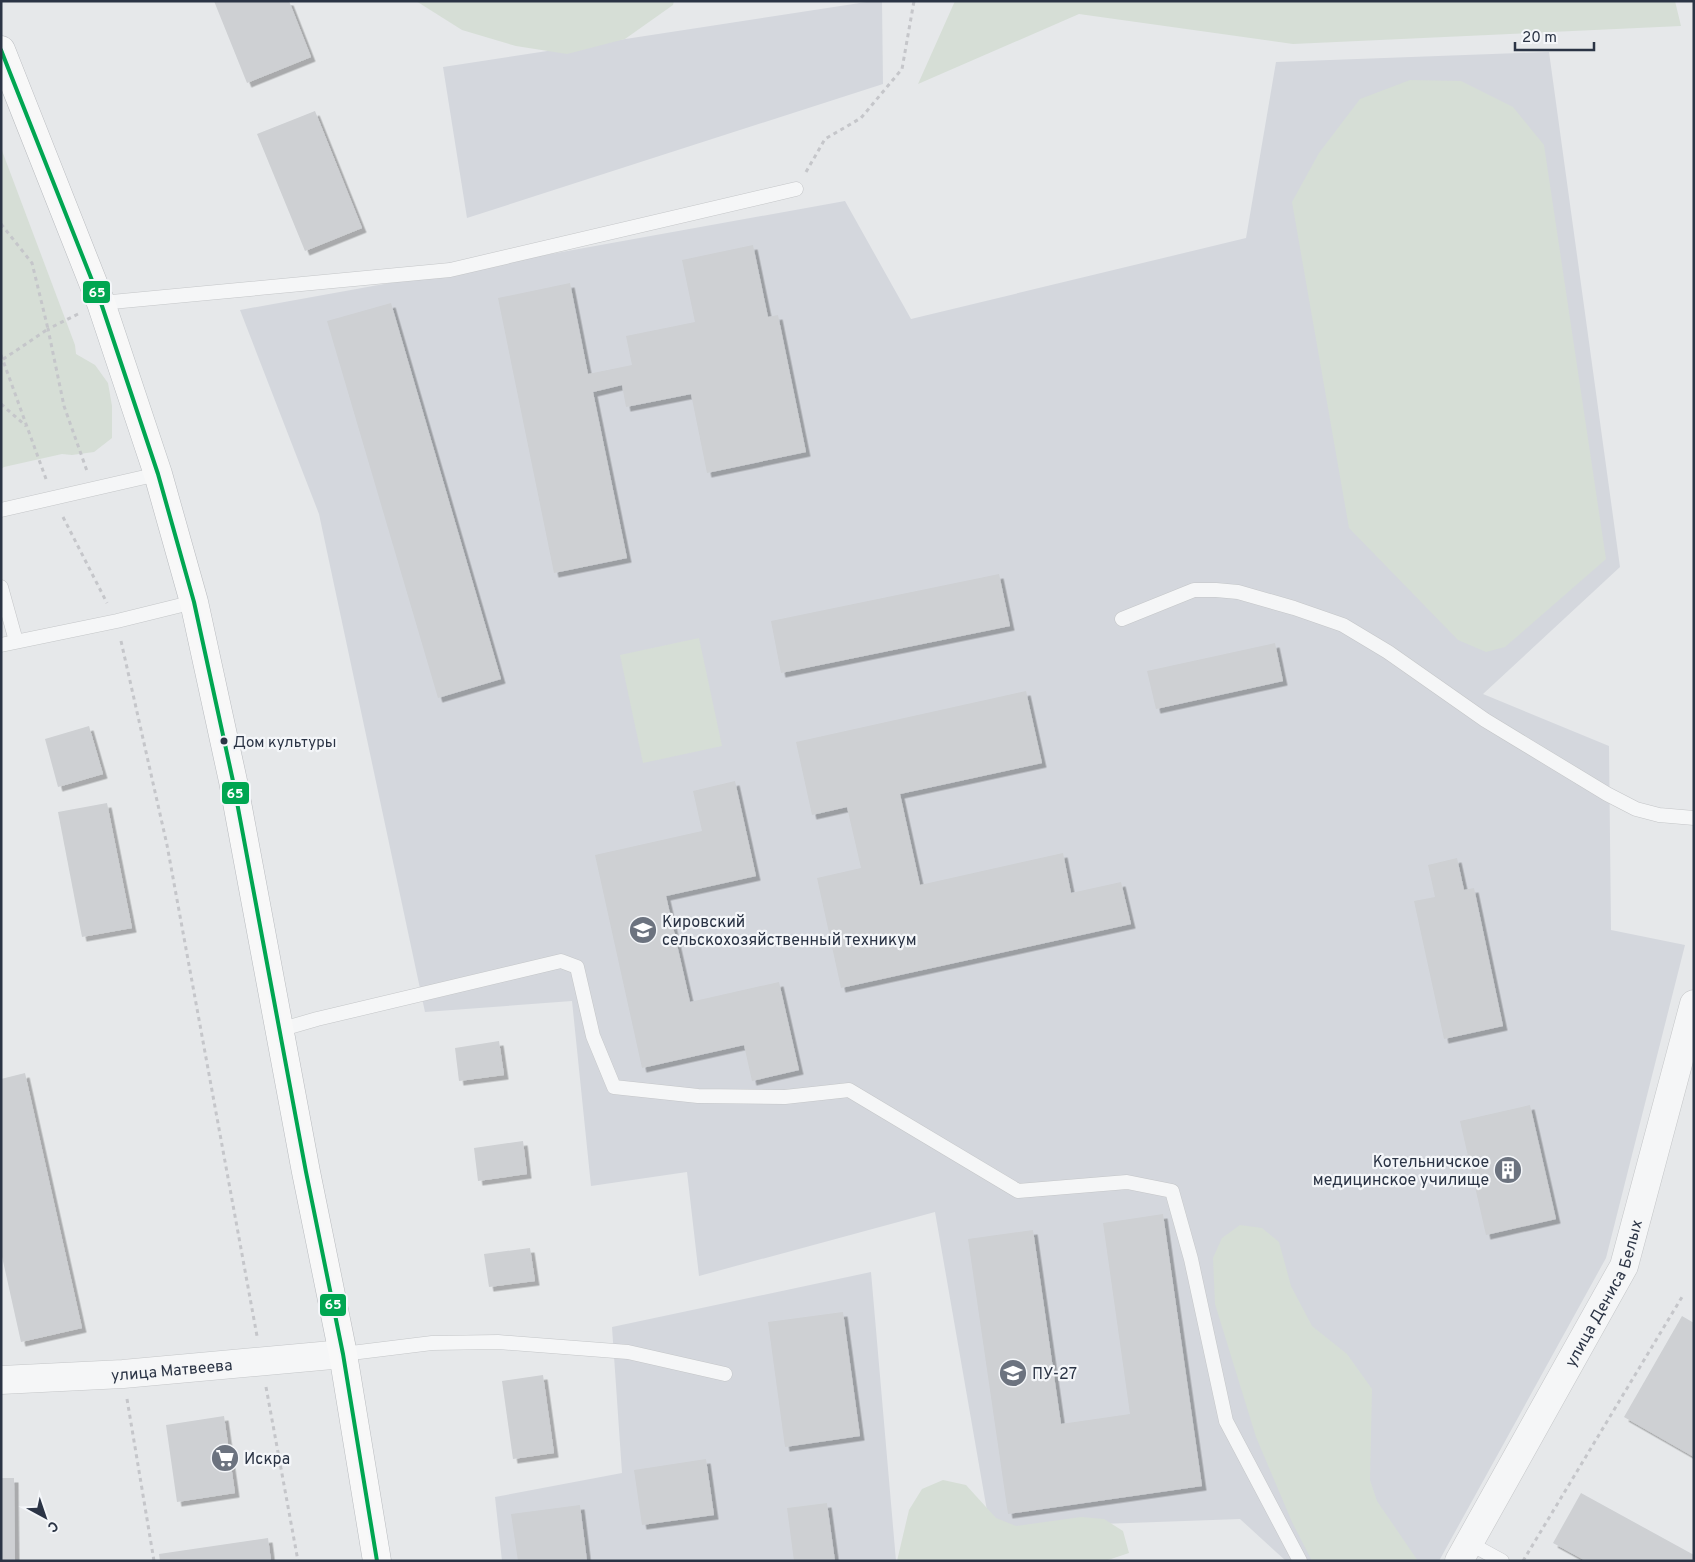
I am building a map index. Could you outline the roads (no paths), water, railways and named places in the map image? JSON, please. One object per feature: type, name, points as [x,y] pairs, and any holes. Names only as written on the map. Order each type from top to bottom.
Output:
[{"type":"highway","points":[[1,50],[101,303],[158,474],[194,602],[232,781],[343,1354],[377,1561]]},
{"type":"street","name":"улица Дениса Белых","points":[[1464,1552],[1624,1266],[1694,1004]]},
{"type":"street","name":"улица Матвеева","points":[[1,1380],[123,1374],[343,1354]]},
{"type":"lane","points":[[101,303],[450,270],[796,189]]},
{"type":"lane","points":[[1,510],[158,474]]},
{"type":"lane","points":[[1,587],[16,641]]},
{"type":"lane","points":[[1122,619],[1194,590],[1216,590],[1238,592],[1335,622],[1388,652],[1485,720],[1608,794],[1636,809],[1659,815],[1694,818]]},
{"type":"lane","points":[[1,645],[117,621],[194,602]]},
{"type":"lane","points":[[280,1030],[317,1019],[561,961],[576,967],[593,1036],[614,1087],[698,1096],[785,1097],[849,1090],[1018,1191],[1127,1182],[1172,1191],[1191,1259],[1226,1421],[1300,1561]]},
{"type":"lane","points":[[343,1354],[432,1343],[498,1342],[628,1352],[724,1374]]},
{"type":"lane","points":[[1464,1552],[1502,1561]]},
{"type":"place","name":"Дом культуры","points":[[224,741]]},
{"type":"place","name":"Кировский сельскохозяйственный техникум","points":[[643,930]]},
{"type":"place","name":"Котельничское медицинское училище","points":[[1508,1170]]},
{"type":"place","name":"ПУ-27","points":[[1013,1373]]},
{"type":"place","name":"Искра","points":[[225,1458]]}]
